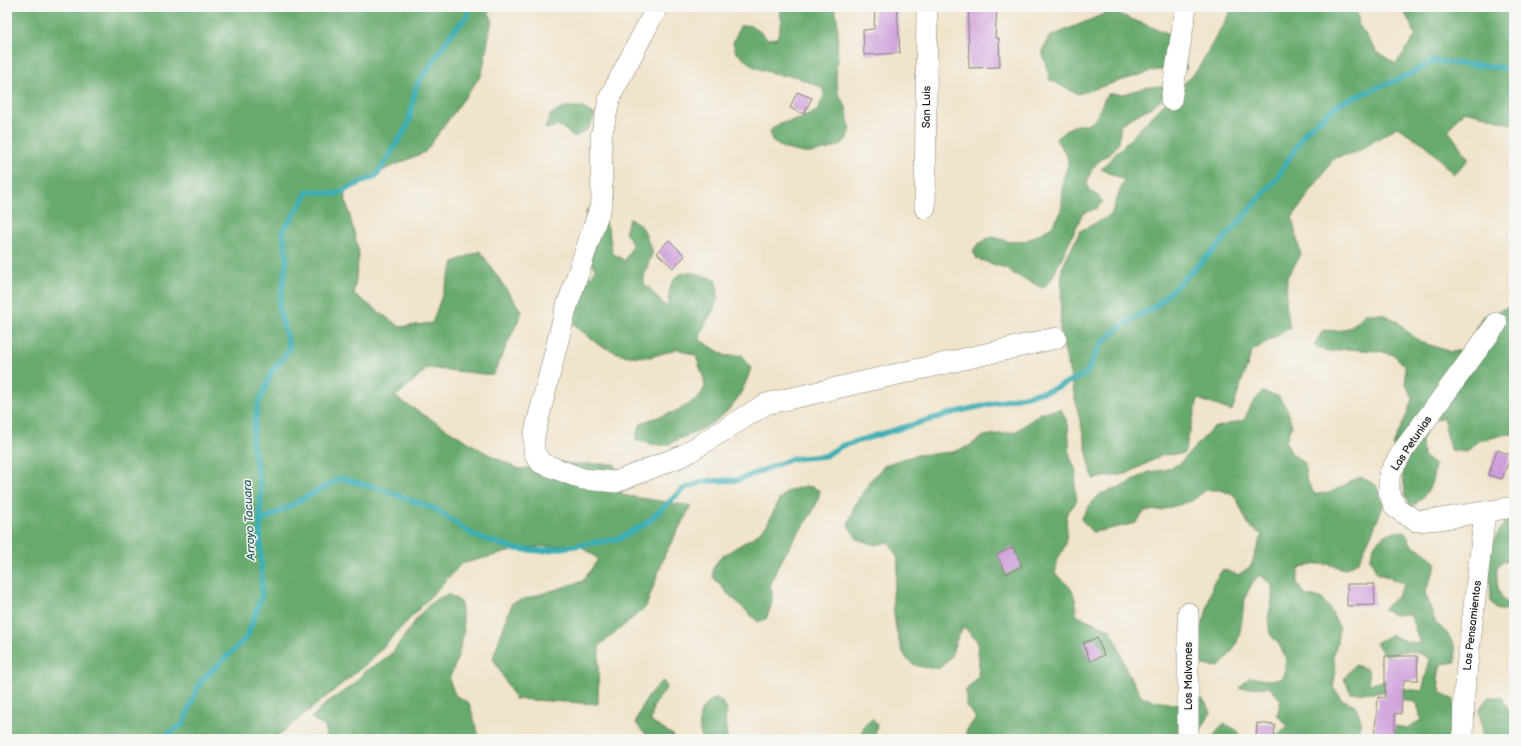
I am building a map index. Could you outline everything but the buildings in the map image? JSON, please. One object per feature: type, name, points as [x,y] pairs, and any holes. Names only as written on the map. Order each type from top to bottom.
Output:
[{"type":"street","points":[[657,7],[610,97],[601,137],[602,202],[565,312],[534,436],[534,452],[541,463],[583,479],[616,482],[684,455],[766,404],[1056,338]]},
{"type":"street","name":"San Luis","points":[[925,208],[926,7]]},
{"type":"street","points":[[1171,100],[1186,7]]},
{"type":"street","name":"Las Petunias","points":[[1497,324],[1402,452],[1389,475],[1389,492],[1395,507],[1416,521],[1440,519],[1514,507]]},
{"type":"street","name":"Los Pensamientos","points":[[1463,739],[1464,693],[1485,512]]},
{"type":"street","name":"Los Malvones","points":[[1188,612],[1188,739]]},
{"type":"green space","points":[[7,7],[486,7],[492,19],[482,74],[425,152],[343,188],[359,253],[354,294],[400,327],[432,323],[454,262],[480,251],[522,312],[493,375],[428,368],[395,397],[486,453],[519,469],[560,464],[615,464],[622,495],[691,506],[665,554],[646,607],[599,646],[598,704],[515,699],[493,658],[512,603],[583,581],[598,559],[578,544],[524,548],[461,564],[370,661],[274,739],[7,739]]},
{"type":"green space","points":[[778,7],[834,7],[837,17],[838,34],[836,79],[838,93],[846,107],[850,132],[846,140],[833,148],[811,153],[803,153],[786,149],[772,141],[769,132],[775,126],[800,119],[817,111],[824,96],[823,88],[794,76],[778,75],[754,67],[736,52],[733,43],[740,26],[752,26],[768,39],[777,38],[782,21]]},
{"type":"green space","points":[[1233,7],[1356,7],[1359,25],[1377,52],[1396,64],[1416,35],[1402,7],[1514,7],[1514,125],[1464,111],[1448,130],[1469,159],[1453,174],[1426,145],[1397,127],[1357,152],[1334,158],[1292,218],[1301,255],[1287,277],[1286,307],[1290,328],[1252,351],[1232,411],[1198,399],[1184,454],[1163,455],[1126,474],[1093,479],[1060,330],[1062,268],[1080,231],[1111,215],[1124,180],[1101,169],[1198,69]]},
{"type":"green space","points":[[1111,11],[1172,35],[1187,69],[1156,70],[1078,94],[1050,80],[1042,51],[1049,37]]},
{"type":"green space","points":[[1163,86],[1163,98],[1151,107],[1121,124],[1119,140],[1114,150],[1098,162],[1092,170],[1088,182],[1089,191],[1097,195],[1103,202],[1097,208],[1082,214],[1052,277],[1043,288],[1014,274],[1008,269],[977,259],[973,251],[977,245],[986,239],[993,237],[1011,242],[1028,240],[1050,228],[1059,216],[1062,206],[1063,180],[1068,164],[1067,155],[1056,140],[1060,135],[1074,126],[1092,122],[1107,94],[1123,94],[1147,87]]},
{"type":"green space","points":[[566,107],[581,107],[595,115],[588,129],[575,137],[560,126],[545,129],[551,114]]},
{"type":"green space","points":[[586,210],[604,222],[609,231],[612,253],[625,261],[632,246],[630,239],[625,233],[629,219],[643,228],[653,251],[644,276],[644,284],[651,289],[661,302],[668,307],[670,288],[673,281],[678,276],[696,273],[715,280],[718,289],[716,305],[705,325],[700,340],[726,356],[742,355],[751,368],[741,393],[726,412],[708,426],[666,445],[635,440],[640,425],[646,421],[674,412],[688,405],[701,394],[705,387],[704,379],[696,356],[678,349],[650,357],[622,355],[599,345],[573,324],[571,316],[577,277],[592,276],[595,269],[588,254]]},
{"type":"green space","points":[[1514,305],[1514,434],[1478,441],[1467,452],[1450,450],[1443,417],[1429,423],[1422,440],[1423,456],[1435,465],[1433,479],[1426,493],[1411,508],[1405,493],[1403,476],[1393,445],[1412,399],[1406,384],[1405,366],[1394,355],[1379,351],[1345,349],[1327,352],[1314,345],[1323,330],[1337,331],[1346,329],[1355,324],[1365,314],[1382,314],[1397,321],[1421,342],[1451,352],[1468,349],[1474,332],[1482,317]]},
{"type":"green space","points":[[1262,392],[1278,396],[1287,409],[1292,426],[1286,441],[1292,454],[1305,463],[1306,478],[1314,494],[1329,493],[1360,477],[1376,485],[1384,504],[1358,562],[1344,569],[1332,565],[1322,564],[1299,568],[1297,583],[1306,596],[1321,598],[1330,609],[1339,627],[1337,643],[1333,656],[1336,671],[1333,686],[1341,699],[1355,705],[1361,720],[1357,739],[1275,739],[1275,736],[1288,726],[1277,715],[1281,700],[1269,687],[1239,688],[1250,677],[1265,680],[1282,679],[1287,661],[1280,646],[1270,634],[1268,618],[1272,601],[1272,584],[1259,575],[1246,597],[1239,636],[1233,649],[1219,667],[1202,665],[1195,651],[1198,633],[1205,617],[1213,583],[1223,569],[1238,575],[1251,566],[1262,535],[1249,526],[1235,496],[1221,490],[1206,490],[1192,501],[1161,510],[1145,511],[1136,523],[1106,530],[1092,532],[1081,519],[1089,506],[1100,494],[1119,488],[1149,472],[1164,470],[1179,464],[1213,428],[1244,420],[1252,404]]},
{"type":"green space","points":[[1061,409],[1068,424],[1070,457],[1076,471],[1075,487],[1077,501],[1066,515],[1067,531],[1065,546],[1058,559],[1055,574],[1070,587],[1074,596],[1076,615],[1109,629],[1117,643],[1127,672],[1143,698],[1173,704],[1203,699],[1211,712],[1196,739],[967,739],[966,731],[976,718],[966,706],[966,690],[978,677],[979,660],[977,641],[964,627],[956,641],[951,656],[940,668],[926,668],[913,664],[903,652],[897,633],[893,596],[898,561],[897,556],[889,542],[875,545],[857,539],[848,525],[854,507],[870,481],[885,465],[917,455],[953,452],[969,446],[984,436],[1015,432],[1041,413]]},
{"type":"green space","points":[[804,486],[813,487],[820,491],[818,500],[812,513],[777,568],[770,585],[772,602],[766,619],[758,622],[729,595],[713,577],[713,569],[722,556],[755,536],[767,525],[779,500],[786,492]]},
{"type":"green space","points":[[1508,517],[1513,527],[1512,538],[1514,539],[1514,558],[1503,562],[1497,567],[1497,582],[1499,590],[1511,610],[1504,611],[1496,609],[1491,602],[1490,578],[1487,571],[1490,546]]},
{"type":"green space","points":[[1404,531],[1412,545],[1425,552],[1437,563],[1425,593],[1436,623],[1447,633],[1455,647],[1456,662],[1441,664],[1438,678],[1441,692],[1454,700],[1454,731],[1452,739],[1402,739],[1384,725],[1376,712],[1395,726],[1407,728],[1421,720],[1417,703],[1402,699],[1397,694],[1382,692],[1351,693],[1344,679],[1354,665],[1368,669],[1369,684],[1385,681],[1406,689],[1422,691],[1430,659],[1418,653],[1408,651],[1385,656],[1376,643],[1390,635],[1405,641],[1420,644],[1410,614],[1394,615],[1383,609],[1396,598],[1405,584],[1377,573],[1370,559],[1375,544],[1388,533]]},
{"type":"green space","points":[[448,594],[461,602],[464,632],[456,663],[449,679],[455,695],[469,703],[480,739],[327,739],[325,727],[311,718],[326,703],[353,685],[365,671],[393,652],[421,613],[433,601]]},
{"type":"green space","points":[[663,681],[667,687],[653,707],[651,722],[673,735],[675,739],[652,739],[641,730],[636,723],[646,700],[654,689]]},
{"type":"green space","points":[[1488,697],[1502,697],[1509,711],[1514,709],[1514,739],[1481,739],[1482,728],[1479,710]]},
{"type":"green space","points":[[717,698],[723,703],[727,710],[725,719],[727,739],[701,739],[700,714],[705,705]]},
{"type":"green space","points":[[872,718],[877,725],[874,739],[859,739],[865,724]]},
{"type":"green space","points":[[1224,723],[1238,731],[1241,739],[1216,739],[1214,735]]},
{"type":"waterway","name":"Arroyo Tacuara","points":[[161,739],[183,724],[200,682],[247,637],[262,595],[260,522],[261,490],[252,440],[258,405],[271,374],[290,348],[279,309],[287,258],[283,231],[308,191],[336,194],[377,175],[408,125],[416,87],[451,34],[467,16],[471,7]]},
{"type":"waterway","points":[[260,522],[341,478],[383,490],[435,509],[473,535],[515,549],[542,551],[618,539],[648,522],[683,489],[705,481],[738,480],[791,459],[825,456],[841,446],[952,413],[1051,390],[1086,374],[1100,345],[1121,326],[1157,305],[1220,244],[1277,178],[1307,130],[1340,103],[1406,76],[1434,61],[1514,69]]}]
